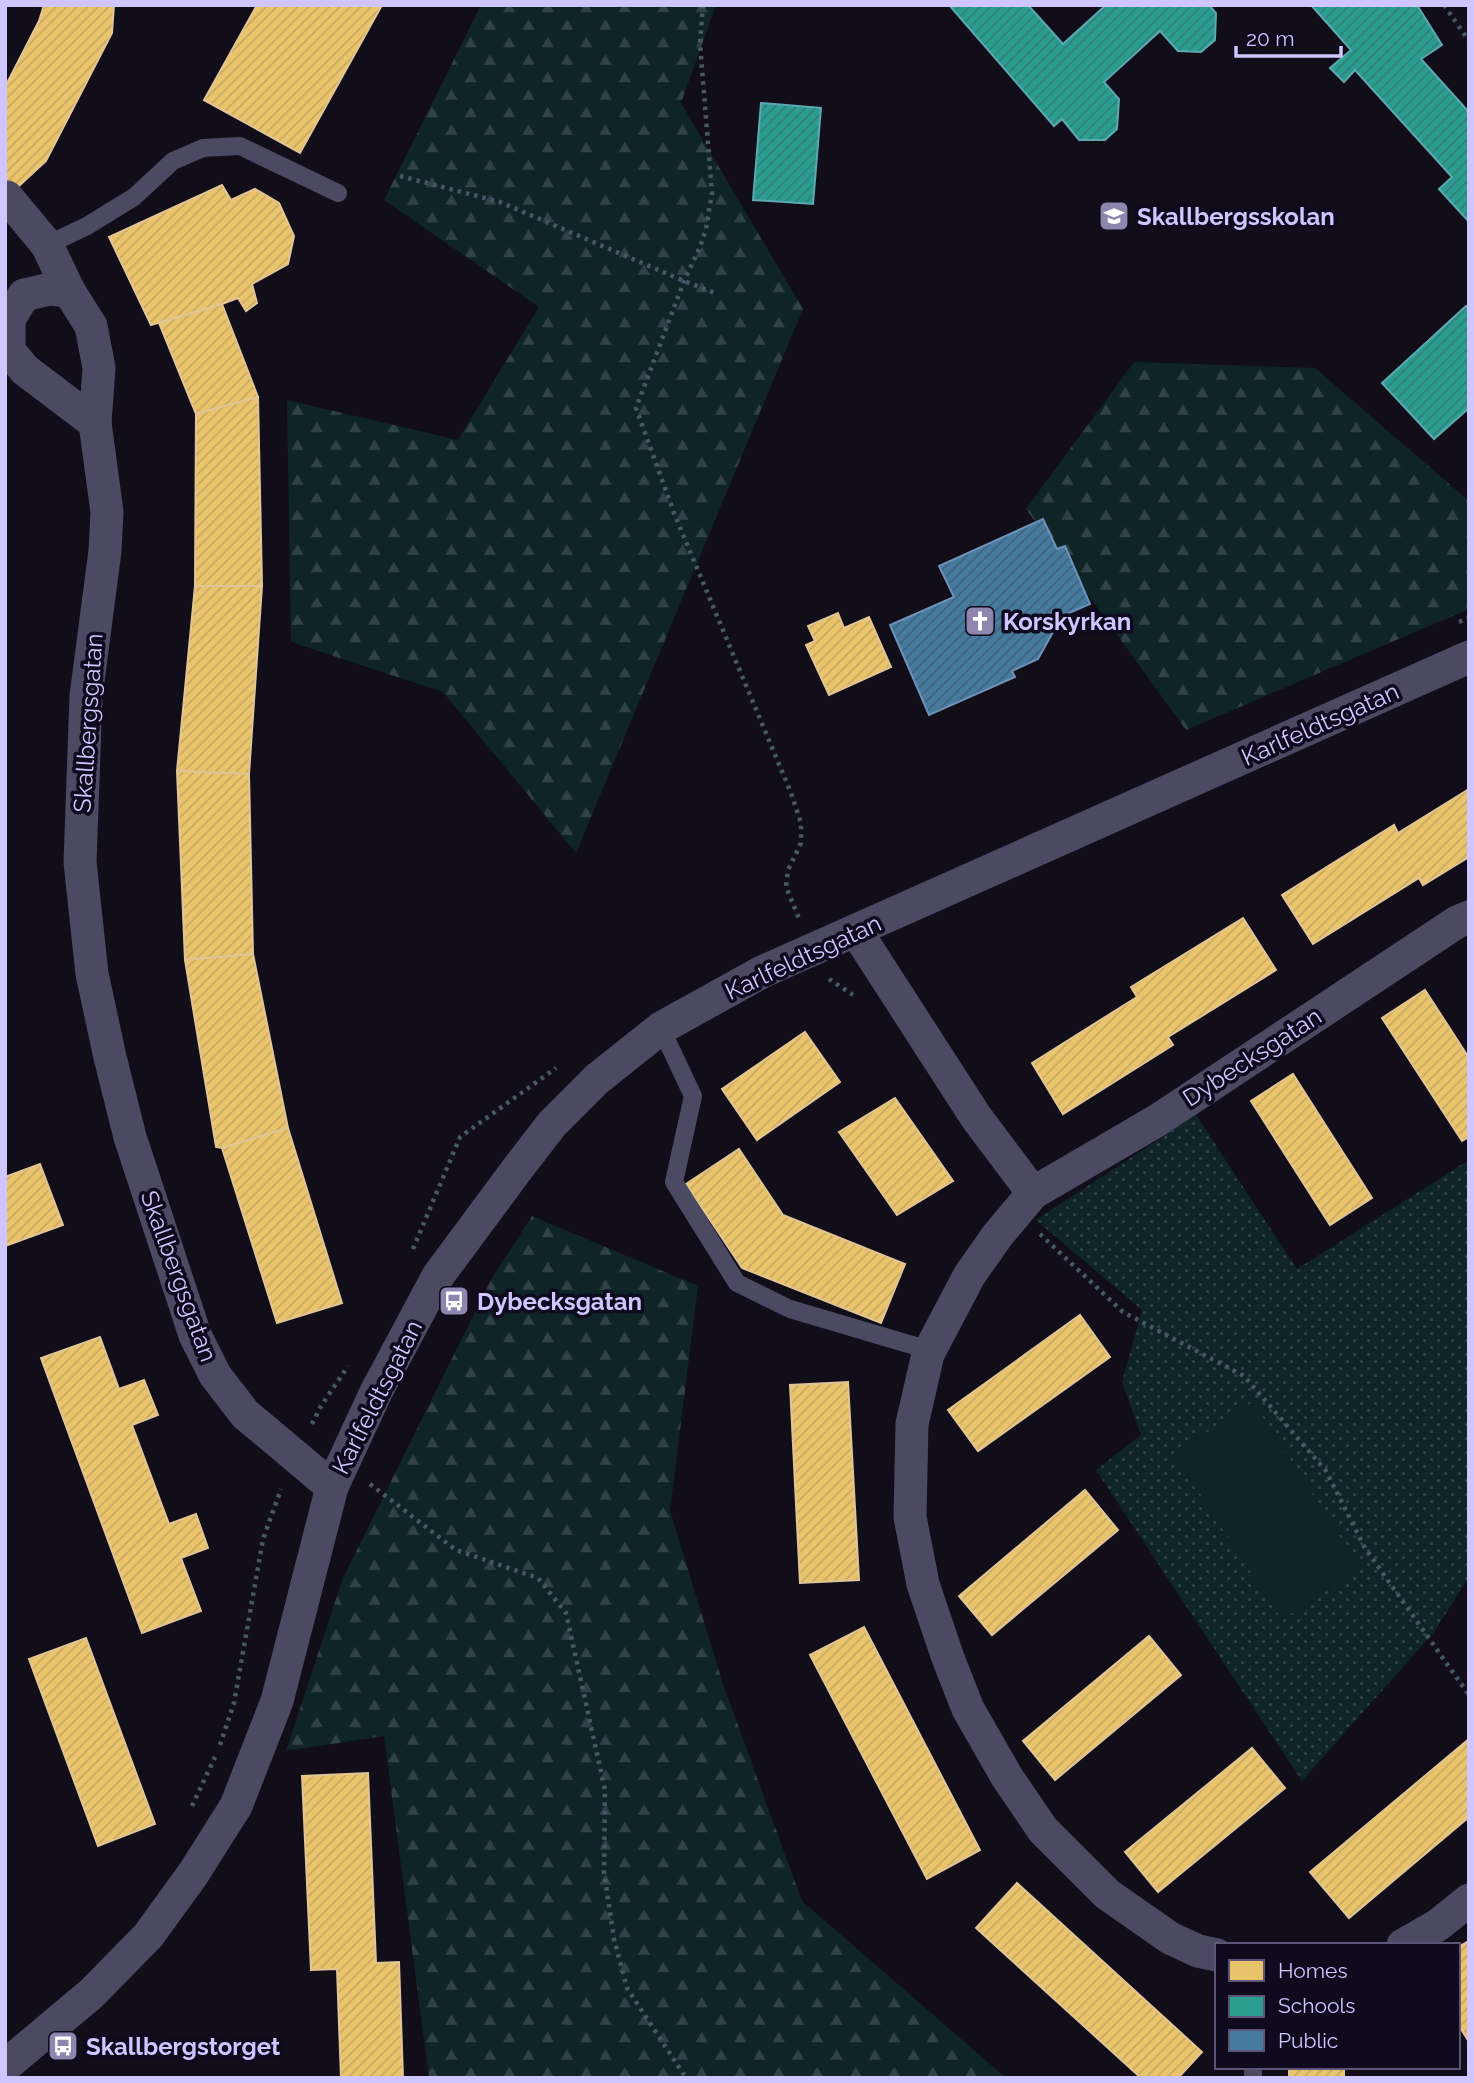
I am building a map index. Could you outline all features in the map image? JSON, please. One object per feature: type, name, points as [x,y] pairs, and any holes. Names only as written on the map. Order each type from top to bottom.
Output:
[{"type":"street","name":"Skallbergsgatan","points":[[7,197],[47,245],[69,291],[91,326],[99,368],[95,423],[107,512],[105,551],[86,696],[80,862],[92,974],[130,1137],[195,1335],[215,1376],[245,1414],[332,1487]]},
{"type":"street","points":[[69,291],[50,289],[24,295],[9,319],[9,351],[25,370],[95,423]]},
{"type":"street","name":"Karlfeldtsgatan","points":[[332,1487],[376,1392],[438,1276],[552,1124],[597,1079],[661,1028],[762,972],[1469,657]]},
{"type":"street","name":"Dybecksgatan","points":[[1215,1955],[1198,1951],[1170,1938],[1107,1894],[1043,1830],[1007,1777],[968,1709],[923,1584],[911,1517],[912,1424],[929,1350],[969,1276],[997,1236],[1157,1120],[1457,922],[1469,917]]},
{"type":"street","points":[[856,931],[1032,1209]]},
{"type":"street","points":[[5,2066],[91,1994],[148,1936],[236,1806],[277,1701],[332,1487]]},
{"type":"street","points":[[1406,1943],[1438,1925],[1469,1899]]},
{"type":"lane","points":[[47,245],[87,226],[134,197],[173,161],[203,148],[240,146],[338,193]]},
{"type":"lane","points":[[661,1028],[693,1096],[674,1182],[737,1283],[790,1309],[929,1350]]},
{"type":"path","points":[[703,5],[700,43],[713,185],[706,229],[636,408],[674,513],[792,793],[801,823],[801,844],[788,870],[786,887],[800,920]]},
{"type":"path","points":[[1444,5],[1469,41]]},
{"type":"path","points":[[400,176],[500,202],[715,293]]},
{"type":"path","points":[[460,1138],[481,1123]]},
{"type":"path","points":[[1032,1209],[1123,1312],[1244,1376],[1326,1471],[1365,1548],[1469,1695]]},
{"type":"path","points":[[332,1487],[366,1481],[456,1550],[538,1578],[566,1613],[605,1790],[604,1872],[617,1951],[627,1988],[686,2078]]},
{"type":"path","points":[[186,1817],[216,1755],[234,1703],[262,1539],[282,1485]]},
{"type":"green space","points":[[481,5],[716,5],[681,103],[803,309],[576,853],[443,692],[291,642],[287,400],[458,440],[539,307],[384,200]]},
{"type":"green space","points":[[1134,362],[1315,368],[1469,501],[1469,609],[1186,730],[1026,509]]},
{"type":"green space","points":[[1196,1115],[1297,1269],[1469,1160],[1469,1577],[1434,1632],[1302,1781],[1096,1470],[1141,1435],[1122,1382],[1142,1310],[1036,1220]]},
{"type":"green space","points":[[532,1216],[698,1286],[670,1511],[724,1687],[802,1901],[1006,2078],[429,2078],[384,1736],[286,1751],[343,1578],[492,1278]]},
{"type":"green space","points":[[1253,1402],[1361,1569],[1282,1620],[1174,1454]]},
{"type":"building: Homes","points":[[44,5],[114,5],[112,33],[46,161],[5,199],[5,87],[39,21]]},
{"type":"building: Homes","points":[[257,5],[382,5],[300,153],[204,100]]},
{"type":"building: Homes","points":[[222,185],[231,200],[255,189],[279,203],[294,236],[288,264],[252,284],[257,303],[246,311],[238,298],[151,325],[109,237]]},
{"type":"building: Homes","points":[[222,304],[258,397],[196,414],[159,323]]},
{"type":"building: Homes","points":[[258,397],[262,586],[195,586],[196,414]]},
{"type":"building: Homes","points":[[195,586],[262,586],[249,774],[177,771]]},
{"type":"building: Homes","points":[[838,613],[844,628],[869,617],[891,667],[829,695],[806,645],[815,641],[808,626]]},
{"type":"building: Homes","points":[[177,771],[249,774],[253,954],[185,960]]},
{"type":"building: Homes","points":[[1469,789],[1469,857],[1423,885],[1419,878],[1313,944],[1282,895],[1394,825],[1398,833]]},
{"type":"building: Homes","points":[[1243,918],[1276,970],[1168,1037],[1173,1045],[1063,1114],[1032,1063],[1137,997],[1131,987]]},
{"type":"building: Homes","points":[[253,954],[288,1128],[222,1148],[216,1147],[185,960]]},
{"type":"building: Homes","points":[[1425,990],[1469,1058],[1469,1137],[1462,1141],[1382,1018]]},
{"type":"building: Homes","points":[[805,1032],[840,1082],[757,1140],[722,1089]]},
{"type":"building: Homes","points":[[1293,1074],[1372,1198],[1330,1225],[1251,1101]]},
{"type":"building: Homes","points":[[895,1098],[953,1181],[897,1215],[839,1132]]},
{"type":"building: Homes","points":[[288,1128],[342,1303],[277,1323],[222,1148]]},
{"type":"building: Homes","points":[[739,1149],[783,1215],[905,1264],[881,1323],[742,1268],[686,1184]]},
{"type":"building: Homes","points":[[40,1164],[63,1225],[5,1246],[5,1177]]},
{"type":"building: Homes","points":[[1080,1315],[1110,1357],[978,1451],[948,1410]]},
{"type":"building: Homes","points":[[100,1337],[119,1389],[144,1380],[158,1415],[132,1425],[169,1524],[196,1514],[208,1548],[181,1558],[201,1611],[142,1633],[41,1358]]},
{"type":"building: Homes","points":[[848,1382],[859,1580],[800,1583],[790,1385]]},
{"type":"building: Homes","points":[[1085,1490],[1118,1530],[992,1635],[959,1596]]},
{"type":"building: Homes","points":[[864,1627],[980,1850],[927,1879],[810,1655]]},
{"type":"building: Homes","points":[[1149,1636],[1181,1675],[1055,1780],[1023,1741]]},
{"type":"building: Homes","points":[[86,1638],[155,1824],[98,1846],[29,1659]]},
{"type":"building: Homes","points":[[1469,1739],[1469,1817],[1349,1918],[1310,1872]]},
{"type":"building: Homes","points":[[1252,1748],[1285,1788],[1158,1892],[1125,1852]]},
{"type":"building: Homes","points":[[368,1773],[376,1963],[399,1962],[403,2078],[341,2078],[337,1969],[311,1970],[302,1776]]},
{"type":"building: Homes","points":[[1017,1883],[1202,2052],[1178,2078],[1141,2078],[976,1928]]},
{"type":"building: Homes","points":[[1469,1941],[1469,2042],[1460,2027],[1460,1946]]},
{"type":"building: Homes","points":[[1289,2069],[1344,2069],[1344,2078],[1289,2078]]},
{"type":"building: Schools","points":[[949,5],[1028,5],[1063,44],[1106,5],[1209,5],[1216,13],[1215,40],[1201,52],[1178,51],[1160,31],[1104,82],[1119,99],[1117,129],[1105,140],[1079,140],[1062,119],[1054,126]]},
{"type":"building: Schools","points":[[1311,5],[1417,5],[1442,45],[1421,59],[1467,110],[1469,109],[1469,222],[1439,189],[1452,177],[1355,70],[1344,82],[1330,68],[1351,50]]},
{"type":"building: Schools","points":[[761,103],[821,108],[813,204],[753,200]]},
{"type":"building: Schools","points":[[1466,306],[1469,310],[1469,408],[1434,439],[1382,383]]},
{"type":"building: Public","name":"Korskyrkan","points":[[1043,519],[1057,549],[1065,546],[1090,604],[1062,616],[1038,659],[1012,671],[1015,677],[929,715],[890,625],[954,597],[939,566]]},
{"type":"place","name":"Skallbergsskolan","points":[[1114,216]]},
{"type":"place","name":"Korskyrkan","points":[[980,621]]},
{"type":"place","name":"Dybecksgatan","points":[[454,1301]]},
{"type":"place","name":"Skallbergstorget","points":[[63,2046]]}]
